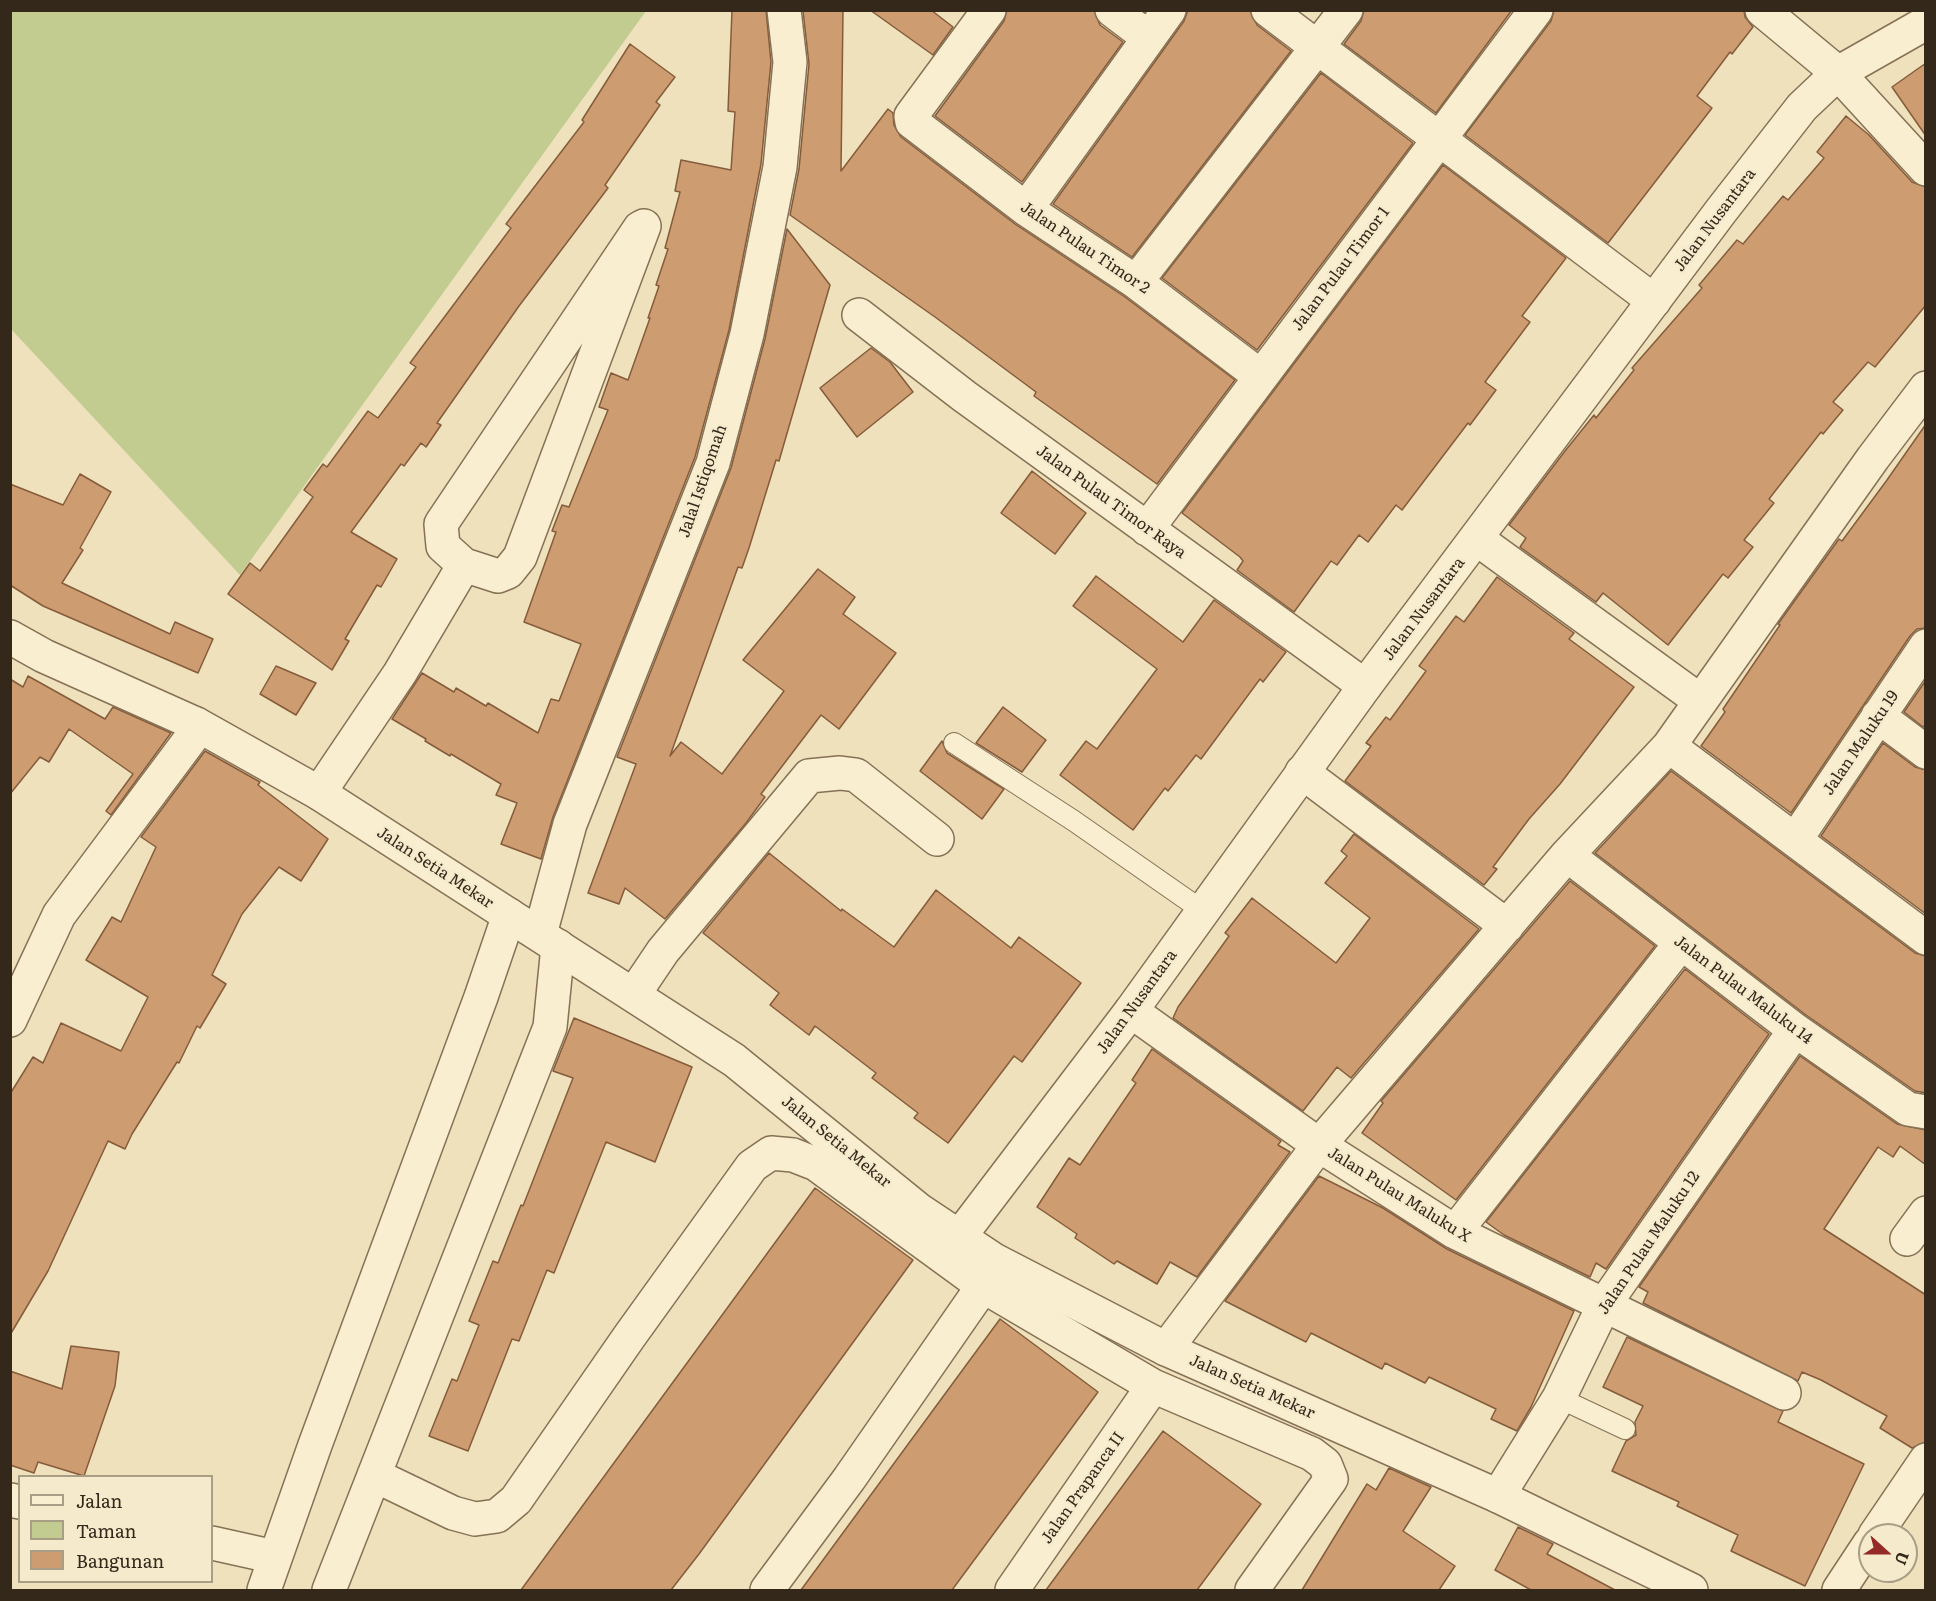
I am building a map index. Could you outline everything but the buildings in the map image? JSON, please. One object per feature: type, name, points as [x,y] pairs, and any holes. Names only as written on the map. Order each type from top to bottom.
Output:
[{"type":"street","name":"Jalal Istiqomah","points":[[329,1590],[550,1027],[549,940],[570,824],[713,463],[747,334],[780,167],[790,62],[784,10]]},
{"type":"street","name":"Jalan Pulau Timor 2","points":[[989,10],[910,120],[1026,209],[1136,282],[1260,376]]},
{"type":"street","points":[[1112,10],[1149,38]]},
{"type":"street","points":[[1026,209],[1169,10]]},
{"type":"street","points":[[1268,10],[1654,301]]},
{"type":"street","points":[[1136,282],[1346,10]]},
{"type":"street","name":"Jalan Pulau Timor 1","points":[[1147,529],[1536,10]]},
{"type":"street","points":[[1762,10],[1838,73],[1926,169]]},
{"type":"street","name":"Jalan Nusantara","points":[[960,1236],[1131,1011],[1365,686],[1802,107],[1838,73],[1926,23]]},
{"type":"street","points":[[644,226],[520,557],[508,572],[498,576],[464,565],[443,546],[441,524],[640,228],[644,226]]},
{"type":"street","name":"Jalan Pulau Timor Raya","points":[[859,315],[964,396],[1365,686]]},
{"type":"street","points":[[1166,1348],[1319,1145],[1568,855],[1669,746],[1699,700],[1926,388]]},
{"type":"street","points":[[1477,539],[1699,700]]},
{"type":"street","points":[[320,793],[400,673],[464,565]]},
{"type":"street","name":"Jalan Setia Mekar","points":[[10,637],[44,656],[196,724],[320,793],[734,1060],[919,1210],[994,1260],[1166,1348],[1498,1496],[1692,1590]]},
{"type":"street","name":"Jalan Maluku 19","points":[[1796,839],[1926,646]]},
{"type":"street","points":[[1878,716],[1926,752]]},
{"type":"street","points":[[10,1020],[59,915],[195,733],[196,724]]},
{"type":"street","points":[[1669,746],[1926,938]]},
{"type":"street","points":[[1302,772],[1507,926]]},
{"type":"street","points":[[634,994],[663,951],[809,776],[840,773],[856,775],[937,839]]},
{"type":"street","name":"Jalan Pulau Maluku 14","points":[[1568,855],[1795,1030],[1908,1109],[1926,1112]]},
{"type":"street","points":[[264,1590],[509,915]]},
{"type":"street","points":[[1455,1232],[1681,943]]},
{"type":"street","name":"Jalan Pulau Maluku X","points":[[1131,1011],[1319,1145],[1455,1232],[1784,1393]]},
{"type":"street","name":"Jalan Pulau Maluku 12","points":[[1498,1496],[1558,1398],[1604,1305],[1795,1030]]},
{"type":"street","points":[[374,1475],[453,1513],[476,1519],[497,1516],[516,1500],[752,1166],[771,1153],[793,1155],[816,1164],[983,1286],[1153,1386],[1311,1454],[1325,1464],[1331,1479],[1252,1590]]},
{"type":"street","points":[[767,1590],[849,1479],[983,1286]]},
{"type":"street","name":"Jalan Prapanca II","points":[[1012,1590],[1153,1386]]},
{"type":"street","points":[[1883,1523],[1926,1460]]},
{"type":"street","points":[[213,1543],[275,1557]]},
{"type":"street","points":[[1839,1590],[1858,1561]]},
{"type":"lane","points":[[954,743],[1074,821],[1203,911]]},
{"type":"lane","points":[[1558,1398],[1625,1429]]},
{"type":"green space","points":[[11,10],[646,11],[240,575],[11,329]]}]
